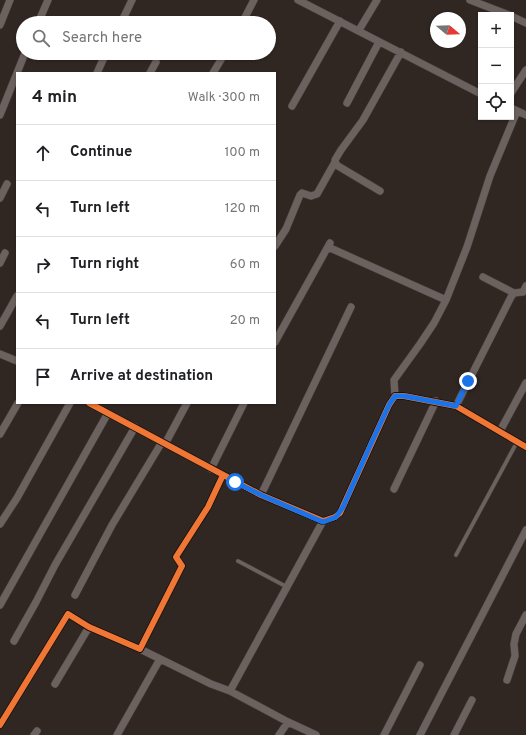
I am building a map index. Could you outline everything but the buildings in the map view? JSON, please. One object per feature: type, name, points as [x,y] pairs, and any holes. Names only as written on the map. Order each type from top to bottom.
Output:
[{"type":"street","points":[[0,24],[10,0]]},
{"type":"street","points":[[41,16],[48,0]]},
{"type":"street","points":[[124,16],[132,0]]},
{"type":"street","points":[[246,16],[254,0]]},
{"type":"street","points":[[298,0],[478,92]]},
{"type":"street","points":[[359,30],[377,0]]},
{"type":"street","points":[[470,0],[500,12]]},
{"type":"street","points":[[514,18],[526,23]]},
{"type":"street","points":[[292,106],[340,21]]},
{"type":"street","points":[[347,103],[379,42]]},
{"type":"street","points":[[276,244],[286,229],[300,195],[302,193],[311,196],[317,194],[341,150],[363,120],[401,52]]},
{"type":"street","points":[[17,72],[22,60]]},
{"type":"street","points":[[97,72],[103,60]]},
{"type":"street","points":[[214,72],[221,60]]},
{"type":"street","points":[[151,72],[156,62]]},
{"type":"street","points":[[514,88],[526,70]]},
{"type":"street","points":[[0,115],[16,75]]},
{"type":"street","points":[[514,110],[526,115]]},
{"type":"street","points":[[230,691],[323,522],[336,517],[343,507],[389,405],[395,396],[394,380],[434,323],[446,300],[467,247],[510,120]]},
{"type":"street","points":[[335,162],[338,166],[380,191]]},
{"type":"street","points":[[0,198],[7,184]]},
{"type":"street","points":[[276,340],[329,245],[446,300]]},
{"type":"street","points":[[0,263],[5,253]]},
{"type":"street","points":[[483,277],[514,293],[522,292],[526,286]]},
{"type":"street","points":[[456,406],[514,293]]},
{"type":"street","points":[[0,326],[16,298]]},
{"type":"street","points":[[261,495],[351,307]]},
{"type":"street","points":[[0,354],[16,361]]},
{"type":"street","points":[[500,431],[526,383]]},
{"type":"street","points":[[395,396],[401,395],[456,406],[526,446]]},
{"type":"street","points":[[394,489],[436,401]]},
{"type":"street","points":[[0,434],[17,404]]},
{"type":"street","points":[[0,524],[18,498],[69,404]]},
{"type":"street","points":[[91,404],[261,495],[323,522]]},
{"type":"street","points":[[75,595],[112,525],[186,404]]},
{"type":"street","points":[[211,469],[244,404]]},
{"type":"street","points":[[0,605],[108,413]]},
{"type":"street","points":[[14,641],[55,565],[135,428]]},
{"type":"street","points":[[140,649],[182,566],[176,557],[208,507],[223,475]]},
{"type":"street","points":[[420,735],[526,530]]},
{"type":"street","points":[[0,725],[68,614],[90,627],[140,649],[211,684],[230,691],[316,735]]},
{"type":"street","points":[[507,680],[515,656],[514,644],[516,634],[526,615]]},
{"type":"street","points":[[55,684],[90,627]]},
{"type":"street","points":[[117,735],[160,659]]},
{"type":"street","points":[[384,735],[420,665]]},
{"type":"street","points":[[454,735],[472,700]]},
{"type":"street","points":[[279,735],[288,722]]},
{"type":"lane","points":[[456,555],[517,442]]},
{"type":"lane","points":[[238,561],[287,587]]},
{"type":"cycle path","points":[[91,404],[261,495],[323,521],[335,517],[340,513],[389,405],[395,396],[404,396],[456,406],[526,447]]},
{"type":"cycle path","points":[[0,725],[68,614],[89,627],[140,649],[182,566],[176,557],[208,507],[223,475]]},
{"type":"route","points":[[235,482],[323,522],[330,520],[340,513],[392,399],[395,396],[401,395],[456,406],[468,381]]}]
